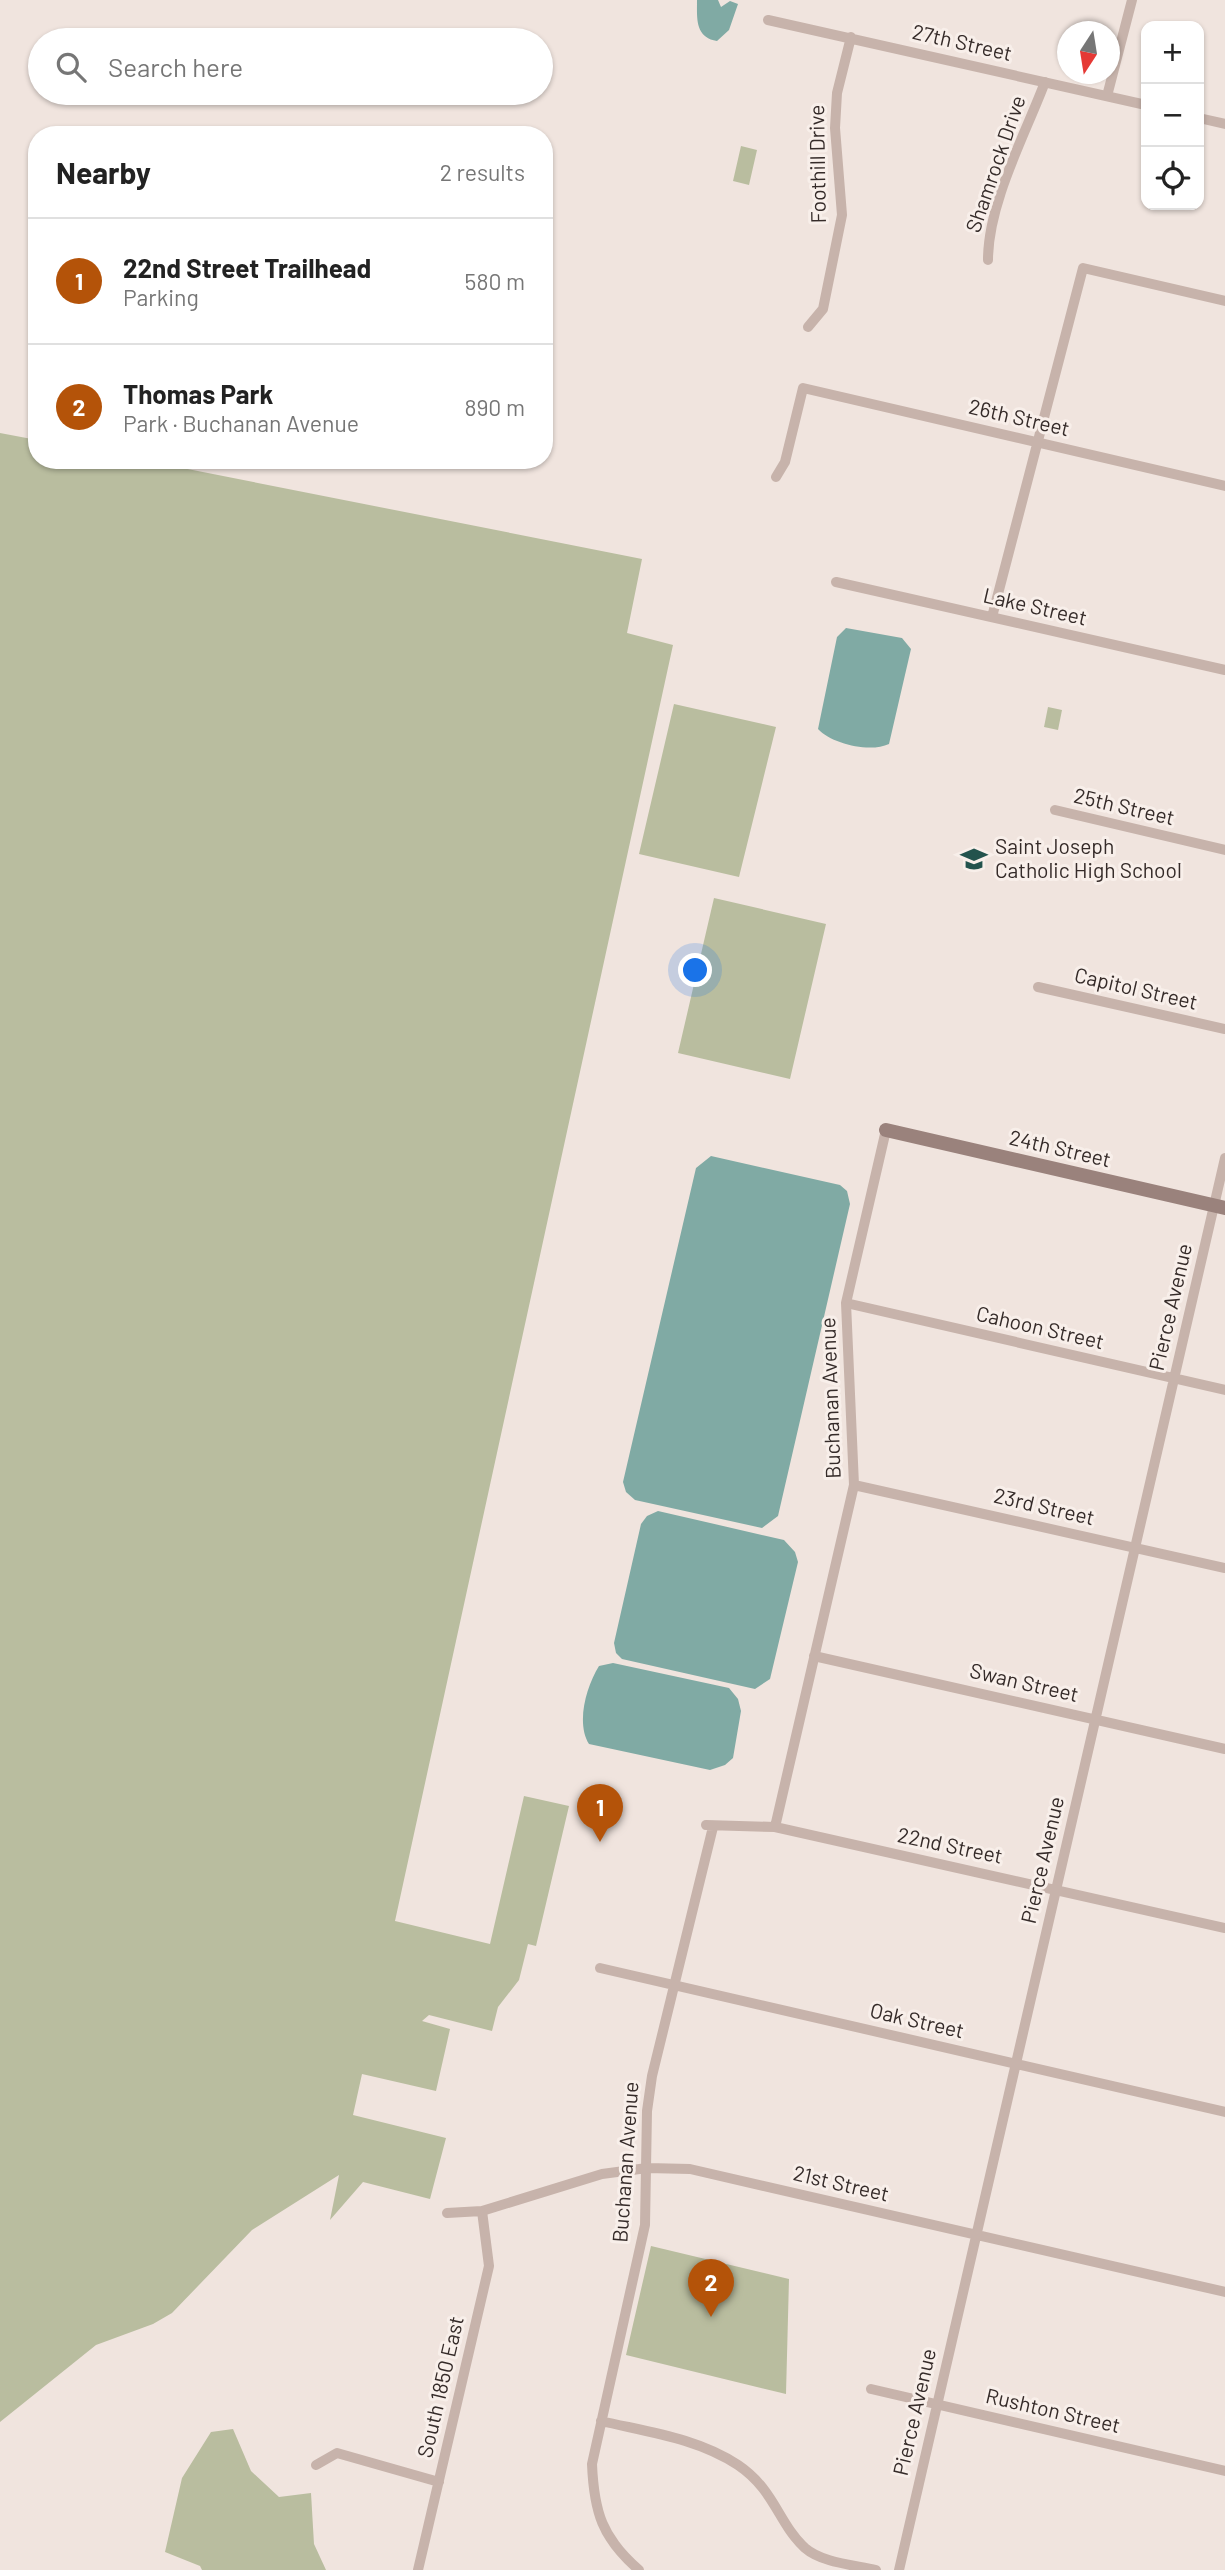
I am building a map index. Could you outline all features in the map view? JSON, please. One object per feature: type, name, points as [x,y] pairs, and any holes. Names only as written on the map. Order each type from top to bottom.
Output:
[{"type":"street","points":[[1107,96],[1132,0]]},
{"type":"street","name":"27th Street","points":[[768,20],[1141,104]]},
{"type":"street","name":"Foothill Drive","points":[[808,327],[823,309],[842,215],[835,128],[836,93],[851,37]]},
{"type":"street","name":"Shamrock Drive","points":[[988,260],[988,243],[1007,177],[1045,82]]},
{"type":"street","points":[[1204,119],[1225,124]]},
{"type":"street","points":[[992,617],[1083,268],[1225,301]]},
{"type":"street","name":"26th Street","points":[[776,477],[785,462],[803,388],[1225,486]]},
{"type":"street","name":"Lake Street","points":[[836,582],[1225,670]]},
{"type":"street","name":"25th Street","points":[[1055,810],[1225,850]]},
{"type":"street","name":"Capitol Street","points":[[1038,987],[1225,1029]]},
{"type":"street","name":"24th Street","points":[[886,1130],[1219,1207]]},
{"type":"street","name":"Buchanan Avenue","points":[[775,1827],[854,1485],[846,1303],[886,1130]]},
{"type":"street","name":"Pierce Avenue","points":[[898,2570],[1174,1378],[1219,1207],[1225,1158]]},
{"type":"street","name":"Cahoon Street","points":[[846,1303],[1225,1390]]},
{"type":"street","name":"23rd Street","points":[[854,1485],[1225,1568]]},
{"type":"street","name":"Swan Street","points":[[814,1656],[1225,1749]]},
{"type":"street","name":"Buchanan Avenue","points":[[639,2570],[616,2550],[602,2527],[593,2491],[592,2464],[645,2225],[647,2111],[652,2076],[709,1826]]},
{"type":"street","name":"22nd Street","points":[[709,1826],[775,1827],[1225,1928]]},
{"type":"street","name":"Oak Street","points":[[600,1968],[1225,2112]]},
{"type":"street","name":"21st Street","points":[[447,2213],[482,2211],[602,2174],[647,2168],[691,2169],[1225,2292]]},
{"type":"street","name":"South 1850 East","points":[[418,2570],[489,2266],[482,2211]]},
{"type":"street","name":"Rushton Street","points":[[872,2389],[1225,2471]]},
{"type":"street","points":[[601,2421],[712,2450],[759,2482],[806,2549],[829,2559],[876,2570]]},
{"type":"street","points":[[316,2465],[337,2453],[439,2482]]},
{"type":"green space","points":[[741,146],[757,150],[749,185],[733,181]]},
{"type":"green space","points":[[0,433],[28,438],[28,469],[187,469],[642,559],[627,633],[673,645],[395,1921],[490,1944],[524,1796],[569,1806],[536,1946],[528,1944],[519,1980],[498,2007],[492,2031],[429,2015],[422,2021],[450,2029],[436,2091],[362,2074],[353,2115],[446,2138],[430,2199],[363,2182],[330,2220],[339,2175],[252,2230],[172,2313],[153,2324],[96,2345],[0,2422]]},
{"type":"green space","points":[[674,704],[776,727],[739,877],[639,854]]},
{"type":"green space","points":[[1048,707],[1062,710],[1058,730],[1044,727]]},
{"type":"green space","points":[[714,898],[826,924],[790,1079],[678,1053]]},
{"type":"green space","points":[[651,2246],[789,2279],[786,2394],[626,2355]]},
{"type":"green space","points":[[233,2429],[251,2471],[279,2497],[311,2493],[314,2544],[326,2570],[202,2570],[200,2566],[165,2552],[182,2478],[211,2432]]},
{"type":"water","points":[[697,0],[718,0],[721,7],[730,1],[738,4],[729,30],[717,41],[705,36],[701,31]]},
{"type":"water","points":[[846,628],[902,638],[911,649],[889,744],[881,747],[852,746],[832,739],[818,729],[837,637]]},
{"type":"water","points":[[711,1156],[840,1185],[847,1191],[850,1204],[778,1516],[762,1528],[635,1500],[626,1492],[623,1482],[696,1168]]},
{"type":"water","points":[[658,1511],[784,1540],[795,1552],[798,1562],[770,1679],[755,1689],[622,1659],[616,1653],[614,1643],[641,1524],[647,1516]]},
{"type":"water","points":[[613,1663],[729,1688],[738,1699],[741,1711],[733,1758],[725,1765],[710,1770],[589,1744],[583,1726],[587,1694],[599,1666]]},
{"type":"place","name":"Saint Joseph Catholic High School","points":[[974,859]]},
{"type":"place","name":"22nd Street Trailhead","points":[[600,1842]]},
{"type":"place","name":"Thomas Park","points":[[711,2317]]}]
